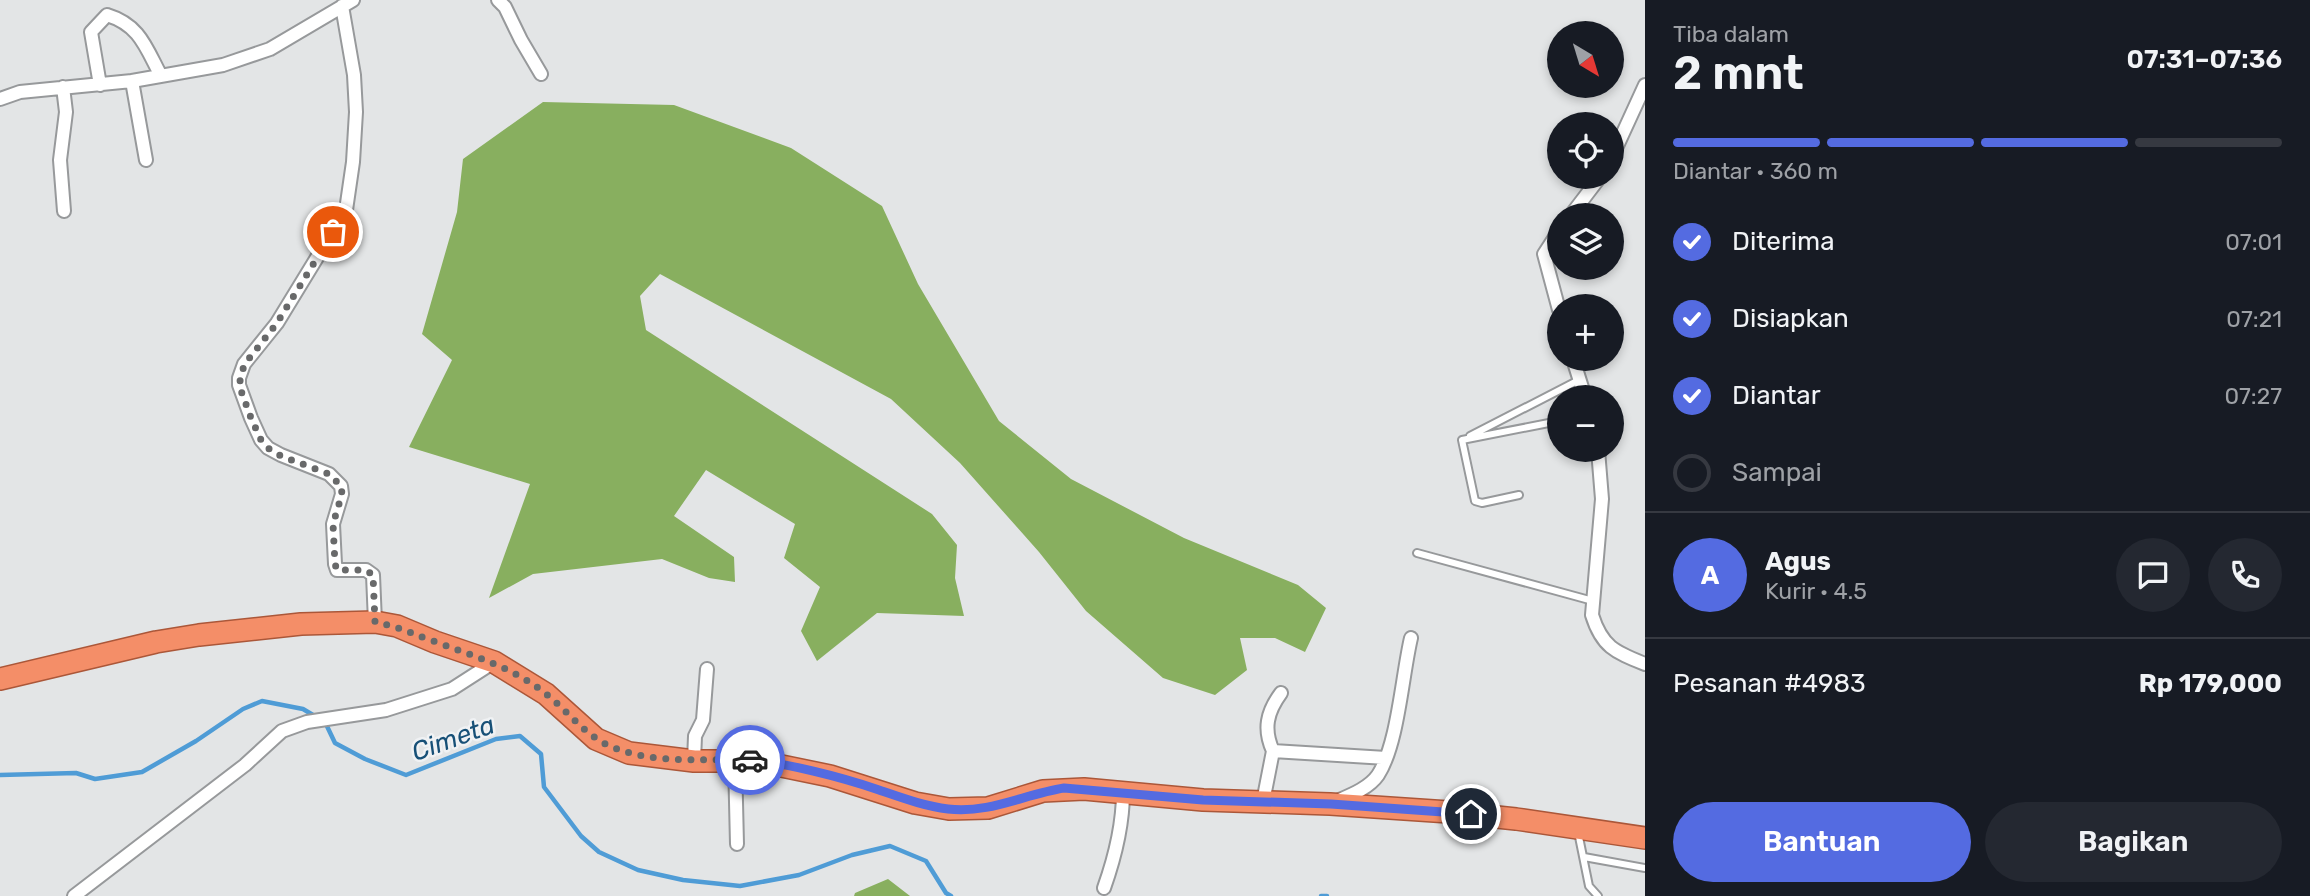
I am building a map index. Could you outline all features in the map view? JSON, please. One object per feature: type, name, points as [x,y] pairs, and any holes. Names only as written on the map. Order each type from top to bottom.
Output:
[{"type":"highway","points":[[0,680],[156,642],[188,637],[302,624],[375,622],[397,626],[494,662],[546,694],[584,730],[611,747],[648,757],[694,761],[757,761],[830,776],[915,803],[949,809],[988,808],[1043,791],[1064,788],[1462,813],[1645,838]]},
{"type":"street","points":[[498,0],[505,7],[541,74]]},
{"type":"street","points":[[0,99],[20,92],[132,81],[223,65],[259,54],[347,3],[356,112],[346,210],[277,323],[244,365],[239,385],[261,440],[268,448],[281,456],[329,474],[341,486],[342,494],[333,524],[335,564],[337,570],[366,570],[373,575],[375,622]]},
{"type":"street","points":[[100,85],[91,32],[107,15],[124,20],[139,34],[160,76]]},
{"type":"street","points":[[132,81],[146,160]]},
{"type":"street","points":[[1624,131],[1645,85]]},
{"type":"street","points":[[63,87],[66,112],[60,160],[64,211]]},
{"type":"street","points":[[1580,203],[1591,189]]},
{"type":"street","points":[[1577,371],[1581,385]]},
{"type":"street","points":[[1599,462],[1602,499],[1592,615],[1605,643],[1618,653],[1645,663]]},
{"type":"street","points":[[1331,804],[1373,780],[1386,758],[1396,721],[1411,638]]},
{"type":"street","points":[[74,896],[245,765],[282,731],[307,722],[386,710],[452,689],[494,662]]},
{"type":"street","points":[[694,761],[695,736],[703,720],[707,669]]},
{"type":"street","points":[[1264,802],[1273,751],[1268,739],[1268,716],[1281,693]]},
{"type":"street","points":[[1273,751],[1386,758]]},
{"type":"street","points":[[735,760],[737,844]]},
{"type":"street","points":[[1104,888],[1116,854],[1123,792]]},
{"type":"lane","points":[[1462,440],[1580,380]]},
{"type":"lane","points":[[1462,440],[1547,423]]},
{"type":"lane","points":[[1462,440],[1475,501],[1482,503],[1519,495]]},
{"type":"lane","points":[[1417,553],[1593,601]]},
{"type":"lane","points":[[1577,827],[1589,886],[1598,896]]},
{"type":"lane","points":[[1584,857],[1645,868]]},
{"type":"green space","points":[[543,102],[674,105],[791,148],[882,206],[918,284],[999,421],[1071,479],[1184,538],[1298,585],[1326,608],[1305,652],[1275,638],[1240,638],[1247,670],[1215,695],[1163,678],[1086,611],[1039,552],[960,463],[891,399],[660,274],[640,296],[646,330],[932,514],[957,545],[955,578],[964,616],[877,613],[817,661],[801,631],[820,587],[784,558],[795,524],[706,470],[674,516],[734,557],[735,582],[709,578],[662,559],[533,574],[489,598],[530,484],[409,447],[452,360],[422,334],[457,212],[463,159]]},
{"type":"green space","points":[[888,879],[910,896],[854,896],[855,893]]},
{"type":"waterway","name":"Cimeta","points":[[0,775],[76,773],[95,779],[142,772],[196,741],[243,709],[262,701],[303,709],[318,718]]},
{"type":"waterway","name":"Cimeta","points":[[325,722],[335,743],[365,759],[406,775],[496,739],[520,736],[541,754],[544,787],[581,836],[599,852],[638,870],[683,880],[740,886],[799,875],[852,855],[890,846],[926,861],[946,893],[951,896]]},
{"type":"waterway","name":"Cimeta","points":[[1321,896],[1327,896]]},
{"type":"way so far","points":[[333,232],[277,323],[248,358],[240,372],[239,385],[261,440],[268,448],[281,456],[329,474],[341,486],[342,494],[333,524],[335,564],[337,570],[343,572],[366,570],[373,575],[375,622],[397,626],[494,662],[524,678],[546,694],[584,730],[611,747],[648,757],[694,761],[750,760]]},
{"type":"route","points":[[750,760],[830,776],[875,788],[915,803],[949,809],[988,808],[1043,791],[1064,788],[1203,800],[1331,804],[1471,814]]}]
